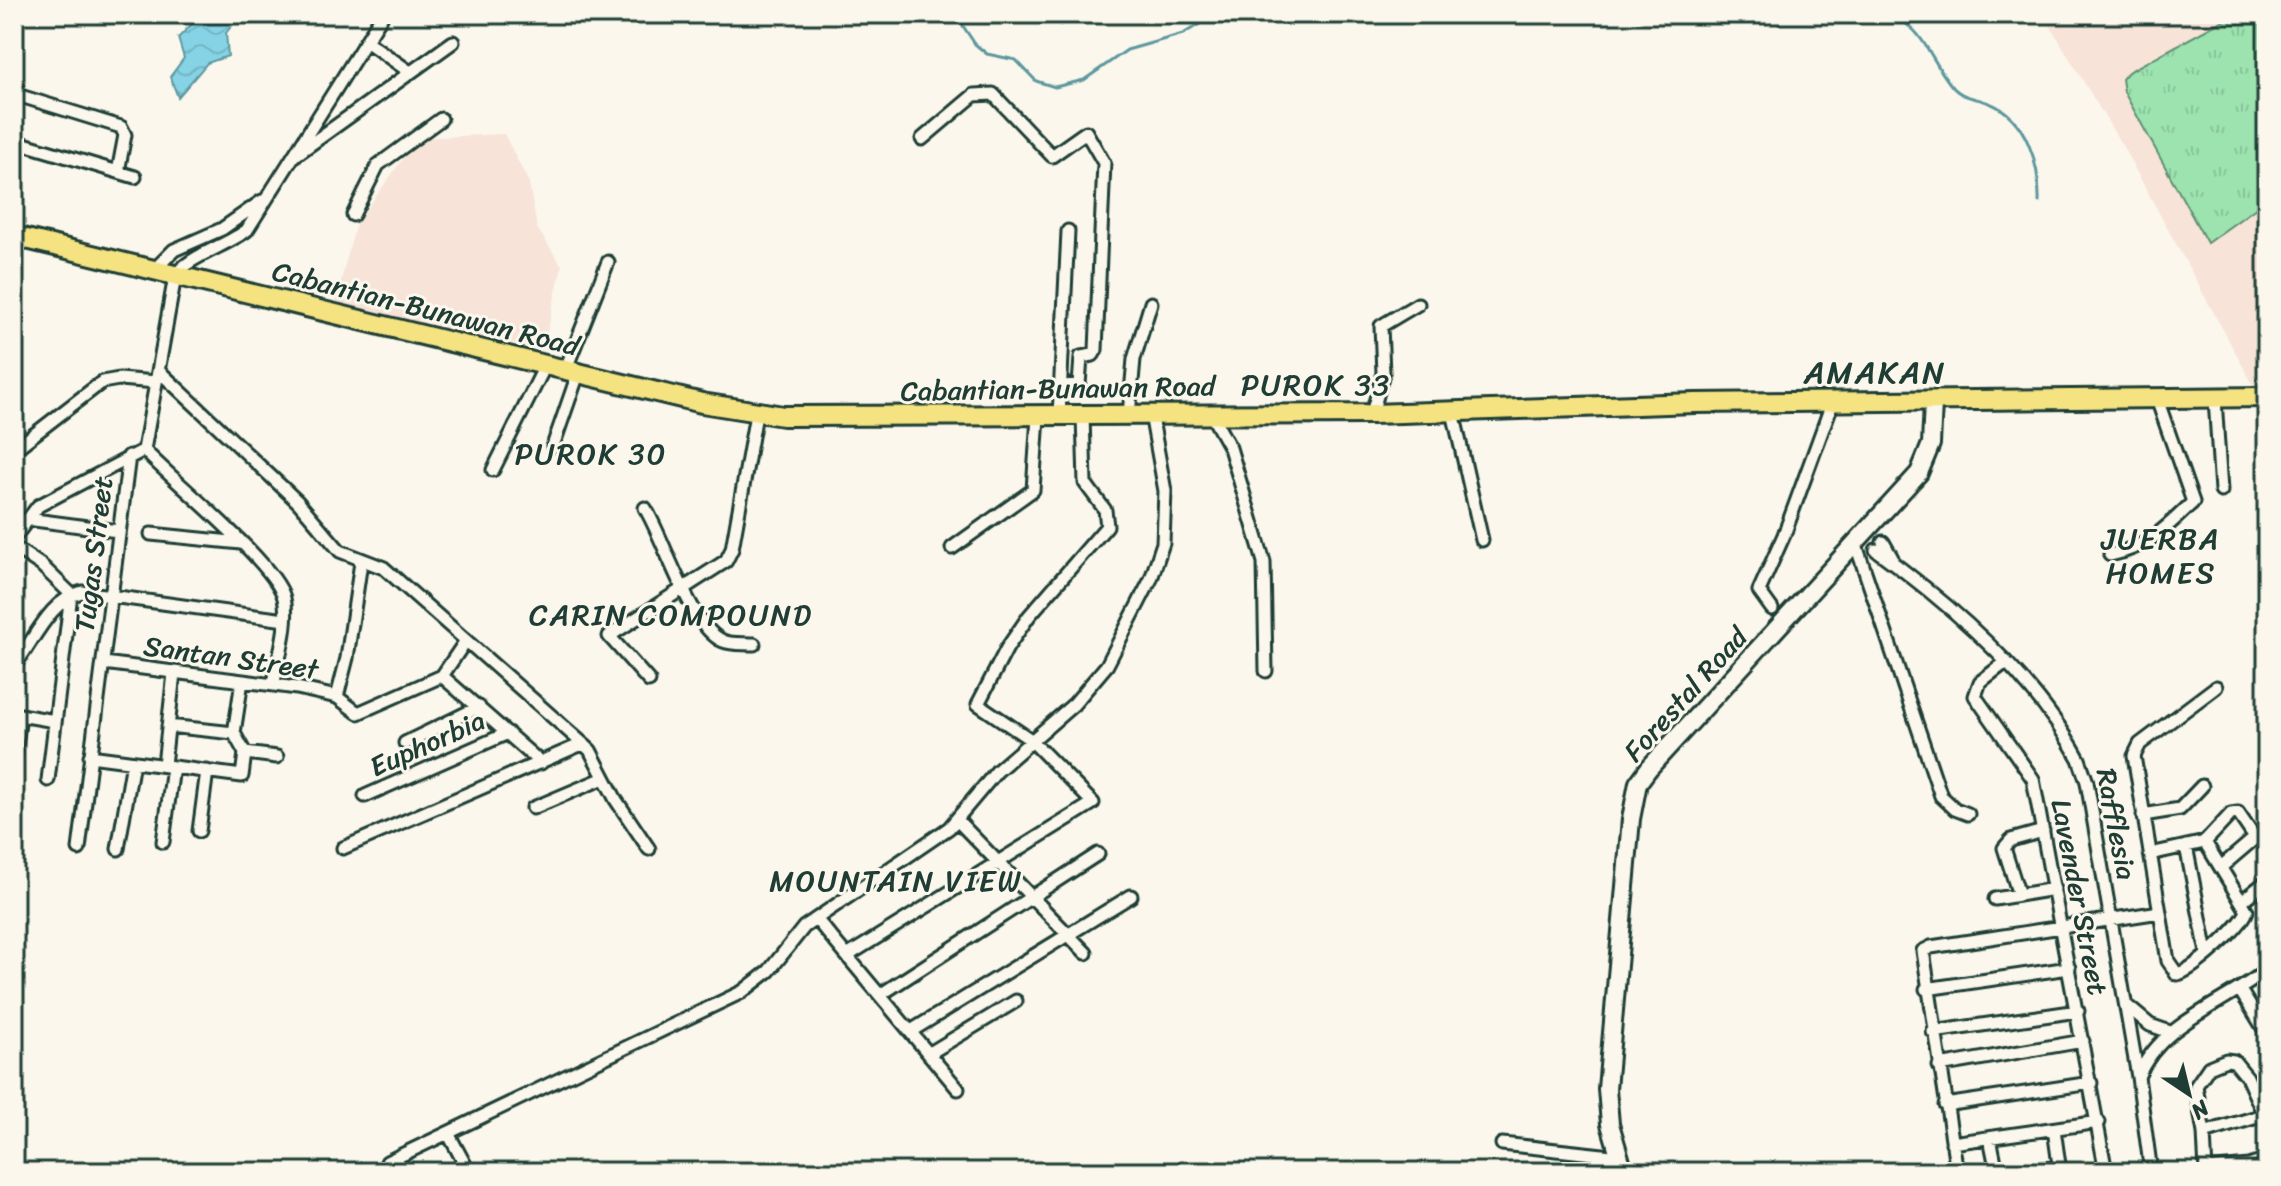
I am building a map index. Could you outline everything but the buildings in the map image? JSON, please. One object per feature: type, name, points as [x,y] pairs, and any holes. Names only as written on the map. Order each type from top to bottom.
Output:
[{"type":"main road","name":"Cabantian-Bunawan Road","points":[[14,236],[545,366],[756,414],[847,418],[1372,414],[1833,401],[1933,403],[2267,397]]},
{"type":"street","points":[[175,276],[183,266],[247,230],[263,200],[383,14]]},
{"type":"street","points":[[366,41],[410,72]]},
{"type":"street","points":[[289,159],[453,42]]},
{"type":"street","points":[[14,94],[123,129],[118,172]]},
{"type":"street","points":[[922,139],[974,95],[993,94],[1052,156],[1086,132],[1104,163],[1096,350],[1093,355],[1081,357],[1079,385],[1062,386]]},
{"type":"street","points":[[353,215],[378,165],[441,119]]},
{"type":"street","points":[[14,141],[135,177]]},
{"type":"street","points":[[154,270],[166,255],[233,222],[263,200]]},
{"type":"street","points":[[1059,417],[1068,231]]},
{"type":"street","points":[[202,238],[207,255]]},
{"type":"street","points":[[553,446],[571,372],[608,262]]},
{"type":"street","name":"Tugas Street","points":[[79,849],[129,456],[144,450],[175,276]]},
{"type":"street","points":[[1129,415],[1134,359],[1151,303]]},
{"type":"street","points":[[1372,414],[1383,373],[1381,326],[1418,304]]},
{"type":"street","points":[[493,470],[545,366]]},
{"type":"street","points":[[14,450],[102,382],[158,377],[298,502],[340,551],[361,562],[384,568],[595,755],[604,778],[649,849]]},
{"type":"street","points":[[2110,555],[2127,552],[2156,537],[2193,502],[2157,399]]},
{"type":"street","points":[[2215,399],[2221,491]]},
{"type":"street","points":[[1772,609],[1759,591],[1784,535],[1833,401]]},
{"type":"street","name":"Forestal Road","points":[[1623,1165],[1610,1124],[1607,1089],[1631,819],[1638,783],[1649,768],[1871,541],[1927,459],[1933,403]]},
{"type":"street","points":[[1453,412],[1482,540]]},
{"type":"street","points":[[649,681],[609,636],[726,561],[732,549],[756,414]]},
{"type":"street","points":[[387,1162],[742,992],[769,971],[794,936],[940,836],[957,820],[997,771],[1074,704],[1107,665],[1158,563],[1163,543],[1165,491],[1151,414]]},
{"type":"street","points":[[1211,414],[1230,448],[1264,562],[1266,671]]},
{"type":"street","points":[[847,956],[1093,803],[1031,740],[978,704],[1007,648],[1029,616],[1107,526],[1105,510],[1085,483],[1083,416]]},
{"type":"street","points":[[952,548],[1033,490],[1038,417]]},
{"type":"street","points":[[144,450],[241,543],[280,587],[285,620],[274,683]]},
{"type":"street","points":[[14,538],[27,519],[49,499],[129,456]]},
{"type":"street","points":[[645,508],[659,531],[682,589],[719,639],[754,644]]},
{"type":"street","points":[[27,519],[118,531]]},
{"type":"street","points":[[151,534],[241,543]]},
{"type":"street","points":[[1871,541],[1941,796],[1955,809],[1968,814]]},
{"type":"street","name":"Rafflesia","points":[[1871,541],[1934,599],[1975,628],[2064,736],[2084,770],[2126,1005],[2151,1172]]},
{"type":"street","points":[[14,547],[41,565],[71,594]]},
{"type":"street","points":[[337,697],[347,658],[361,562]]},
{"type":"street","points":[[14,666],[54,609],[71,594],[111,593],[285,620]]},
{"type":"street","points":[[48,780],[71,594]]},
{"type":"street","points":[[465,642],[442,676],[541,763]]},
{"type":"street","name":"Lavender Street","points":[[2006,662],[1980,682],[1975,696],[2030,770],[2099,1122],[2106,1172]]},
{"type":"street","name":"Santan Street","points":[[104,663],[274,683],[337,697],[358,713],[442,676]]},
{"type":"street","points":[[163,842],[168,726],[174,673]]},
{"type":"street","points":[[90,756],[242,776],[245,753],[234,733],[242,681]]},
{"type":"street","points":[[2205,842],[2247,911],[2243,921],[2181,974],[2173,972],[2134,761],[2137,747],[2216,687]]},
{"type":"street","points":[[405,743],[479,707]]},
{"type":"street","points":[[14,762],[17,715],[55,721]]},
{"type":"street","points":[[168,726],[234,733]]},
{"type":"street","name":"Euphorbia","points":[[365,796],[508,733]]},
{"type":"street","points":[[343,848],[582,744]]},
{"type":"street","points":[[245,753],[277,757]]},
{"type":"street","points":[[118,849],[133,762]]},
{"type":"street","points":[[199,831],[207,771]]},
{"type":"street","points":[[533,808],[604,778]]},
{"type":"street","points":[[2143,815],[2180,809],[2202,786]]},
{"type":"street","points":[[2150,854],[2205,842],[2234,813],[2242,815],[2254,833],[2254,841],[2221,867]]},
{"type":"street","points":[[957,820],[1086,953]]},
{"type":"street","points":[[2019,895],[2004,848],[2011,840],[2043,831]]},
{"type":"street","points":[[2186,846],[2207,953]]},
{"type":"street","points":[[880,995],[1098,854]]},
{"type":"street","points":[[2243,900],[2267,881]]},
{"type":"street","points":[[1995,899],[2054,889]]},
{"type":"street","points":[[911,1031],[1131,896]]},
{"type":"street","points":[[1957,1172],[1921,955],[1926,949],[2160,912]]},
{"type":"street","points":[[817,920],[958,1089]]},
{"type":"street","points":[[1926,989],[2069,968]]},
{"type":"street","points":[[2138,1077],[2153,1048],[2170,1032],[2267,970]]},
{"type":"street","points":[[2240,990],[2267,1034]]},
{"type":"street","points":[[930,1053],[1016,1001]]},
{"type":"street","points":[[2126,1005],[2150,1025],[2170,1032]]},
{"type":"street","points":[[1933,1032],[2078,1011]]},
{"type":"street","points":[[1939,1066],[2083,1041]]},
{"type":"street","points":[[2204,1133],[2265,1115],[2240,1066],[2226,1060],[2209,1067],[2196,1086],[2204,1133],[2206,1171],[2249,1166],[2267,1160]]},
{"type":"street","points":[[1945,1105],[2091,1083]]},
{"type":"street","points":[[1952,1143],[2099,1122]]},
{"type":"street","points":[[2020,1172],[2060,1169],[2054,1129]]},
{"type":"street","points":[[448,1133],[469,1172]]},
{"type":"street","points":[[1990,1138],[1997,1172]]},
{"type":"street","points":[[1502,1144],[1623,1165]]},
{"type":"shaded area","points":[[2043,14],[2267,14],[2267,389],[2256,390],[2123,147]]},
{"type":"shaded area","points":[[504,134],[529,183],[537,228],[562,266],[543,350],[335,303],[356,224],[418,138]]},
{"type":"green space","points":[[2235,14],[2267,14],[2267,200],[2207,243],[2124,92],[2122,79],[2128,72]]},
{"type":"water","points":[[202,14],[241,14],[226,33],[228,56],[207,63],[178,97],[170,77],[184,58],[178,38]]},
{"type":"waterway","points":[[955,14],[975,44],[987,54],[1016,60],[1036,81],[1055,87],[1084,80],[1127,50],[1183,34],[1216,14]]},
{"type":"waterway","points":[[1686,14],[1703,22],[1728,14]]},
{"type":"waterway","points":[[1880,14],[1894,18],[1915,31],[1955,90],[1989,103],[2013,119],[2029,144],[2034,159],[2039,202]]},
{"type":"district","name":"AMAKAN","points":[[1875,372]]},
{"type":"district","name":"PUROK 33","points":[[1316,385]]},
{"type":"district","name":"PUROK 30","points":[[591,454]]},
{"type":"district","name":"JUERBA HOMES","points":[[2161,556]]},
{"type":"district","name":"CARIN COMPOUND","points":[[671,615]]},
{"type":"district","name":"MOUNTAIN VIEW","points":[[896,881]]}]
